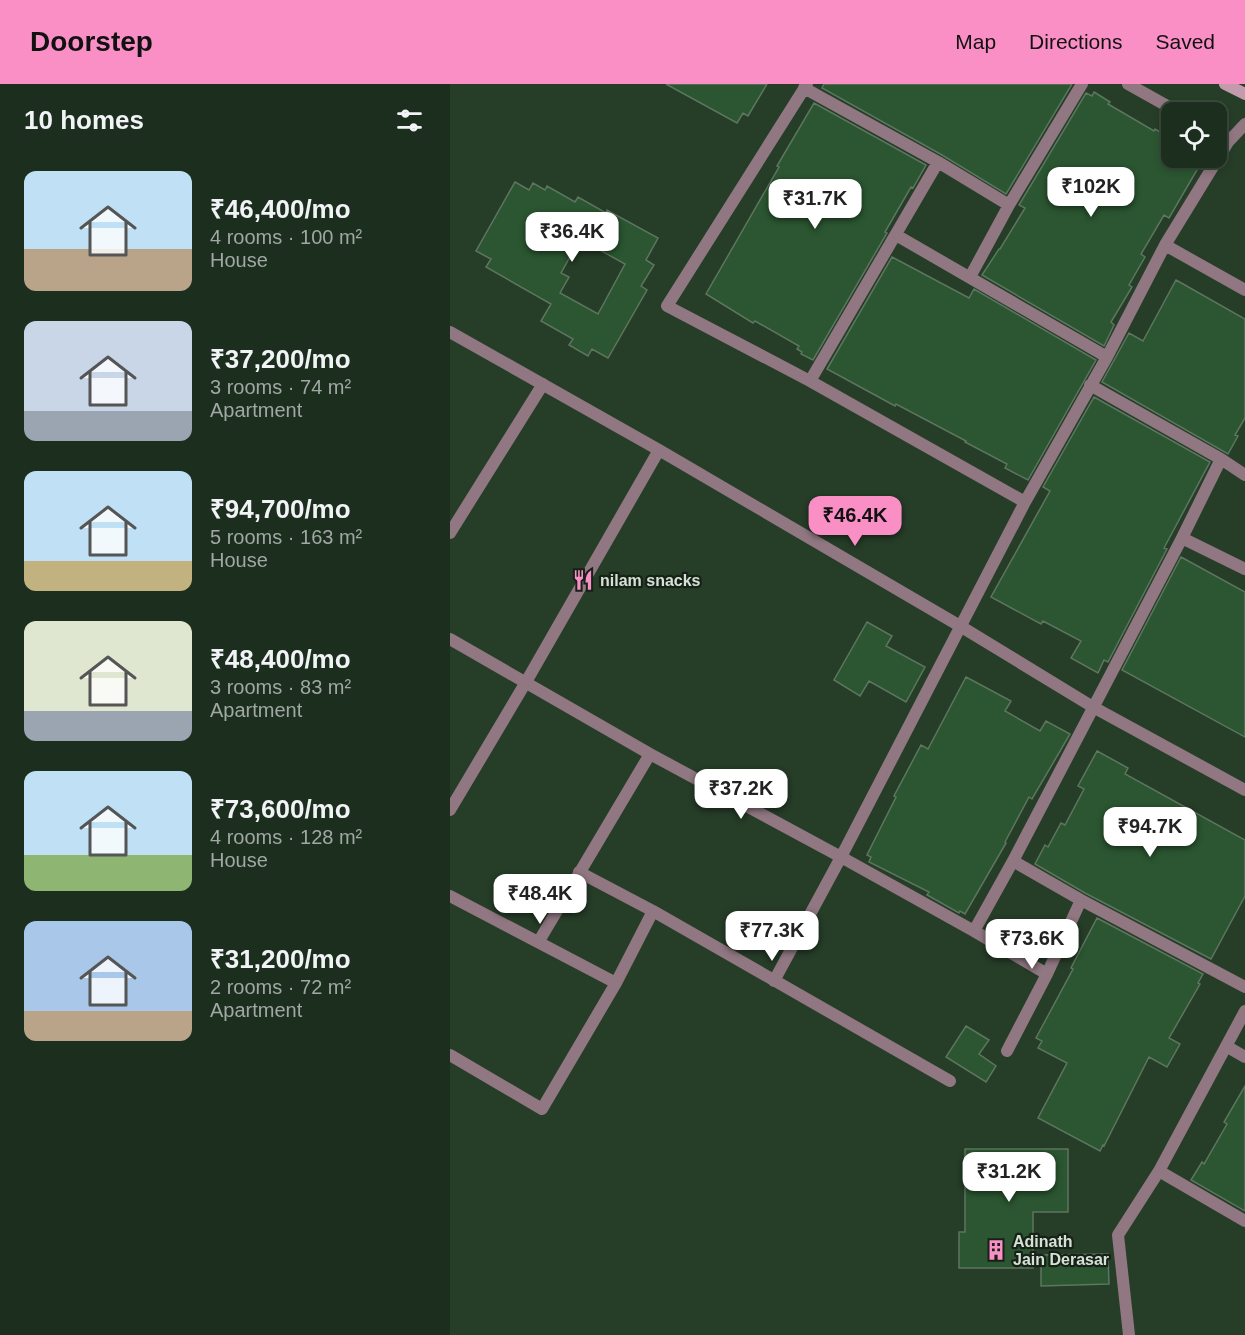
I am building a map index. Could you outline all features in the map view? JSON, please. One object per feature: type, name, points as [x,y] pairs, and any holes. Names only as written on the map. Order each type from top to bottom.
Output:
[{"type":"main road","points":[[1225,84],[1245,94]]},
{"type":"street","points":[[970,277],[1009,205],[1082,84]]},
{"type":"street","points":[[1128,84],[1161,102]]},
{"type":"street","points":[[1009,205],[805,86],[667,306],[810,381],[1025,502]]},
{"type":"street","points":[[774,981],[842,857],[1025,502],[1107,357],[1165,245],[1228,142],[1245,124]]},
{"type":"street","points":[[810,381],[938,162]]},
{"type":"street","points":[[896,235],[1107,357]]},
{"type":"street","points":[[1165,245],[1245,290]]},
{"type":"street","points":[[450,332],[659,450],[960,626],[1093,707],[1245,790]]},
{"type":"street","points":[[450,533],[543,384]]},
{"type":"street","points":[[1090,385],[1245,475]]},
{"type":"street","points":[[452,802],[526,681],[659,450]]},
{"type":"street","points":[[974,931],[1013,861],[1221,459]]},
{"type":"street","points":[[1182,538],[1245,569]]},
{"type":"street","points":[[450,639],[650,754],[842,857],[1047,974]]},
{"type":"street","points":[[539,941],[650,754]]},
{"type":"street","points":[[1013,861],[1081,900],[1245,987]]},
{"type":"street","points":[[579,872],[652,911],[950,1081]]},
{"type":"street","points":[[450,896],[616,982]]},
{"type":"street","points":[[1007,1051],[1047,974],[1081,900]]},
{"type":"street","points":[[450,1055],[542,1109],[616,982],[652,911]]},
{"type":"street","points":[[1129,1335],[1118,1235],[1159,1172],[1245,1011]]},
{"type":"street","points":[[1226,1046],[1245,1057]]},
{"type":"street","points":[[1159,1172],[1245,1221]]},
{"type":"building","points":[[666,84],[767,84],[748,116],[743,113],[737,123]]},
{"type":"building","points":[[824,84],[1072,84],[1006,194],[942,155],[822,88]]},
{"type":"building","points":[[1094,92],[1110,102],[1108,104],[1154,131],[1155,129],[1161,132],[1161,168],[1198,168],[1169,218],[1164,215],[1141,254],[1145,257],[1129,285],[1132,287],[1111,322],[1114,325],[1104,346],[982,275],[1025,208],[1019,205],[1086,93],[1092,96]]},
{"type":"building","points":[[814,103],[926,165],[913,188],[911,187],[813,360],[801,354],[802,352],[797,349],[799,346],[755,321],[753,323],[706,294]]},
{"type":"building","points":[[515,182],[529,190],[533,183],[545,190],[547,186],[575,202],[578,197],[658,238],[646,260],[654,265],[641,286],[647,290],[608,358],[592,349],[588,356],[569,345],[573,339],[541,321],[551,304],[486,267],[491,259],[476,251]],"holes":[[[580,239],[625,264],[598,314],[560,293],[569,277],[561,273]]]},
{"type":"building","points":[[892,257],[969,298],[974,289],[1096,360],[1028,480],[1005,468],[1007,464],[966,441],[827,369]]},
{"type":"building","points":[[1176,280],[1245,319],[1245,418],[1228,454],[1102,382],[1129,333],[1143,341]]},
{"type":"building","points":[[1094,397],[1210,462],[1164,548],[1167,549],[1108,662],[1104,660],[1098,673],[1071,658],[1081,641],[1043,621],[1041,624],[991,597],[1050,491],[1043,487]]},
{"type":"building","points":[[1181,557],[1245,592],[1245,737],[1122,670]]},
{"type":"building","points":[[867,622],[892,636],[886,646],[925,667],[906,702],[869,681],[860,696],[834,680]]},
{"type":"building","points":[[966,677],[1011,701],[1005,711],[1040,731],[1046,721],[1070,734],[1032,799],[1029,797],[1006,843],[965,914],[927,895],[929,892],[869,862],[871,857],[867,855],[921,745],[928,749]]},
{"type":"building","points":[[1097,751],[1128,768],[1125,774],[1245,840],[1245,896],[1211,959],[1035,864],[1045,845],[1048,847],[1061,823],[1065,825],[1084,789],[1078,786]]},
{"type":"building","points":[[1097,918],[1203,974],[1198,983],[1200,984],[1169,1038],[1180,1044],[1167,1067],[1149,1057],[1100,1151],[1038,1118],[1067,1063],[1038,1048],[1042,1041],[1036,1038]]},
{"type":"building","points":[[966,1026],[989,1040],[979,1054],[996,1066],[986,1082],[946,1057]]},
{"type":"building","points":[[1245,1086],[1245,1211],[1191,1180],[1202,1162],[1204,1164],[1227,1124],[1224,1122]]},
{"type":"building","points":[[965,1149],[1068,1149],[1068,1212],[1033,1212],[1033,1268],[959,1268],[959,1232],[965,1232]]},
{"type":"building","points":[[1108,1254],[1109,1284],[1041,1286],[1041,1255]]},
{"type":"place","name":"nilam snacks","points":[[583,580]]},
{"type":"place","name":"Adinath Jain Derasar","points":[[996,1250]]}]
